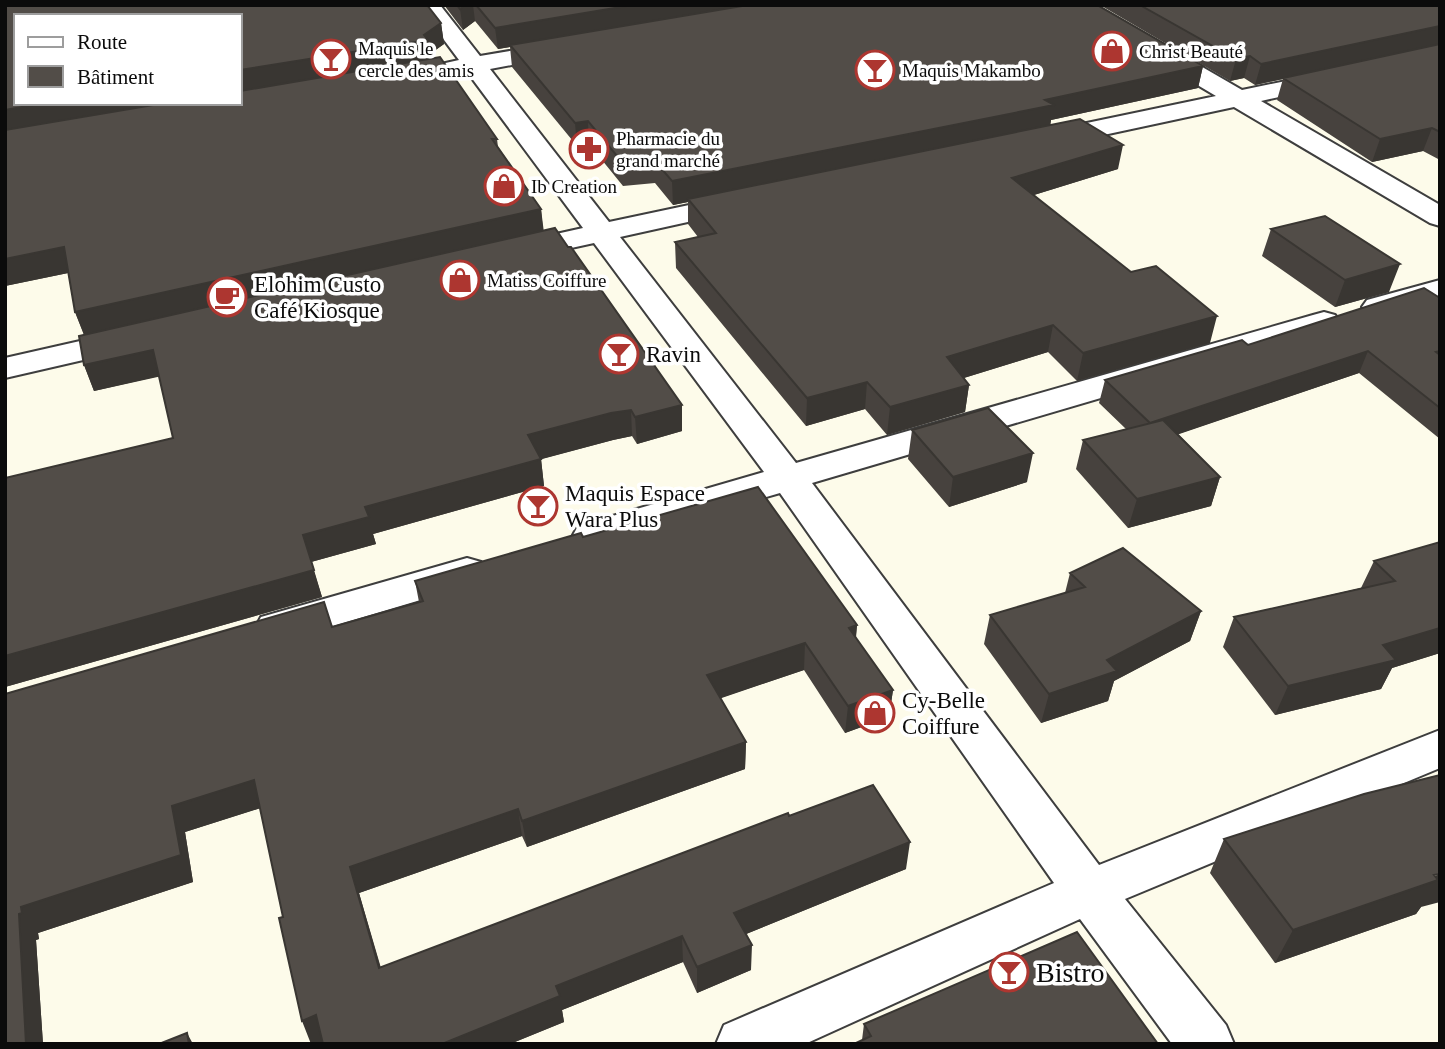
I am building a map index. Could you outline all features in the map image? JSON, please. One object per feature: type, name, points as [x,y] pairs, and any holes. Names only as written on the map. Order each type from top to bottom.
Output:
[{"type":"street","points":[[429,5],[788,478],[1089,891],[1206,1044]]},
{"type":"street","points":[[1079,5],[1440,217]]},
{"type":"street","points":[[430,72],[581,46]]},
{"type":"street","points":[[1021,144],[1359,72]]},
{"type":"street","points":[[480,259],[764,197]]},
{"type":"street","points":[[563,544],[1440,289]]},
{"type":"street","points":[[5,368],[154,334]]},
{"type":"street","points":[[244,637],[496,563]]},
{"type":"street","points":[[744,1044],[1089,891],[1440,748]]},
{"type":"building","points":[[5,5],[427,5],[441,23],[424,35],[428,40],[242,70],[242,14],[14,14],[14,105],[33,105],[5,110]]},
{"type":"building","points":[[476,5],[633,5],[495,28]]},
{"type":"building","points":[[748,5],[1097,5],[1203,66],[1045,100],[1054,105],[672,181],[654,160],[622,162],[588,121],[575,123],[510,45]]},
{"type":"building","points":[[1140,5],[1440,5],[1440,26],[1261,64],[1250,56],[1236,59]]},
{"type":"building","points":[[1440,44],[1440,132],[1432,128],[1380,139],[1283,78]]},
{"type":"building","points":[[440,57],[541,209],[75,312],[64,247],[5,259],[5,130],[153,105],[242,105],[242,91]]},
{"type":"building","points":[[1080,119],[1123,145],[1012,178],[1131,272],[1156,266],[1217,316],[1083,353],[1053,325],[947,357],[969,385],[890,407],[867,382],[807,398],[675,242],[716,233],[688,199]]},
{"type":"building","points":[[1325,216],[1400,264],[1345,280],[1271,229]]},
{"type":"building","points":[[555,228],[682,405],[635,417],[631,410],[611,413],[528,435],[541,459],[365,507],[369,517],[303,535],[314,570],[5,656],[5,478],[173,438],[153,350],[84,365],[79,336]]},
{"type":"building","points":[[1424,288],[1440,298],[1440,351],[1436,352],[1440,355],[1440,408],[1368,351],[1150,423],[1105,380],[1242,340],[1248,345]]},
{"type":"building","points":[[988,408],[1033,453],[953,477],[912,430]]},
{"type":"building","points":[[1163,420],[1220,477],[1137,499],[1083,440]]},
{"type":"building","points":[[758,487],[857,625],[849,628],[893,690],[848,706],[805,643],[707,675],[746,742],[522,821],[518,809],[350,867],[379,968],[788,813],[789,816],[873,785],[910,842],[734,913],[752,945],[697,967],[682,936],[556,986],[560,996],[442,1044],[323,1044],[316,1015],[302,1021],[279,918],[283,917],[254,780],[172,806],[181,855],[21,907],[22,913],[19,914],[26,1044],[5,1044],[5,694],[324,602],[332,627],[423,601],[415,581],[581,533],[583,537]]},
{"type":"building","points":[[1440,542],[1440,628],[1383,645],[1396,660],[1288,686],[1234,617],[1395,581],[1374,561]]},
{"type":"building","points":[[1123,548],[1201,611],[1107,660],[1117,671],[1049,694],[990,615],[1085,587],[1070,573]]},
{"type":"building","points":[[1440,775],[1440,874],[1434,875],[1438,880],[1293,930],[1224,839],[1364,794]]},
{"type":"building","points":[[1077,932],[1158,1044],[854,1044],[871,1036],[864,1024]]},
{"type":"building","points":[[187,1033],[189,1044],[159,1044]]},
{"type":"place","name":"Christ Beauté","points":[[1112,51]]},
{"type":"place","name":"Maquis le cercle des amis","points":[[331,59]]},
{"type":"place","name":"Maquis Makambo","points":[[875,70]]},
{"type":"place","name":"Pharmacie du grand marché","points":[[589,149]]},
{"type":"place","name":"Ib Creation","points":[[504,186]]},
{"type":"place","name":"Matiss Coiffure","points":[[460,280]]},
{"type":"place","name":"Elohim Custo Café Kiosque","points":[[227,297]]},
{"type":"place","name":"Ravin","points":[[619,354]]},
{"type":"place","name":"Maquis Espace Wara Plus","points":[[538,506]]},
{"type":"place","name":"Cy-Belle Coiffure","points":[[875,713]]},
{"type":"place","name":"Bistro","points":[[1009,972]]}]
